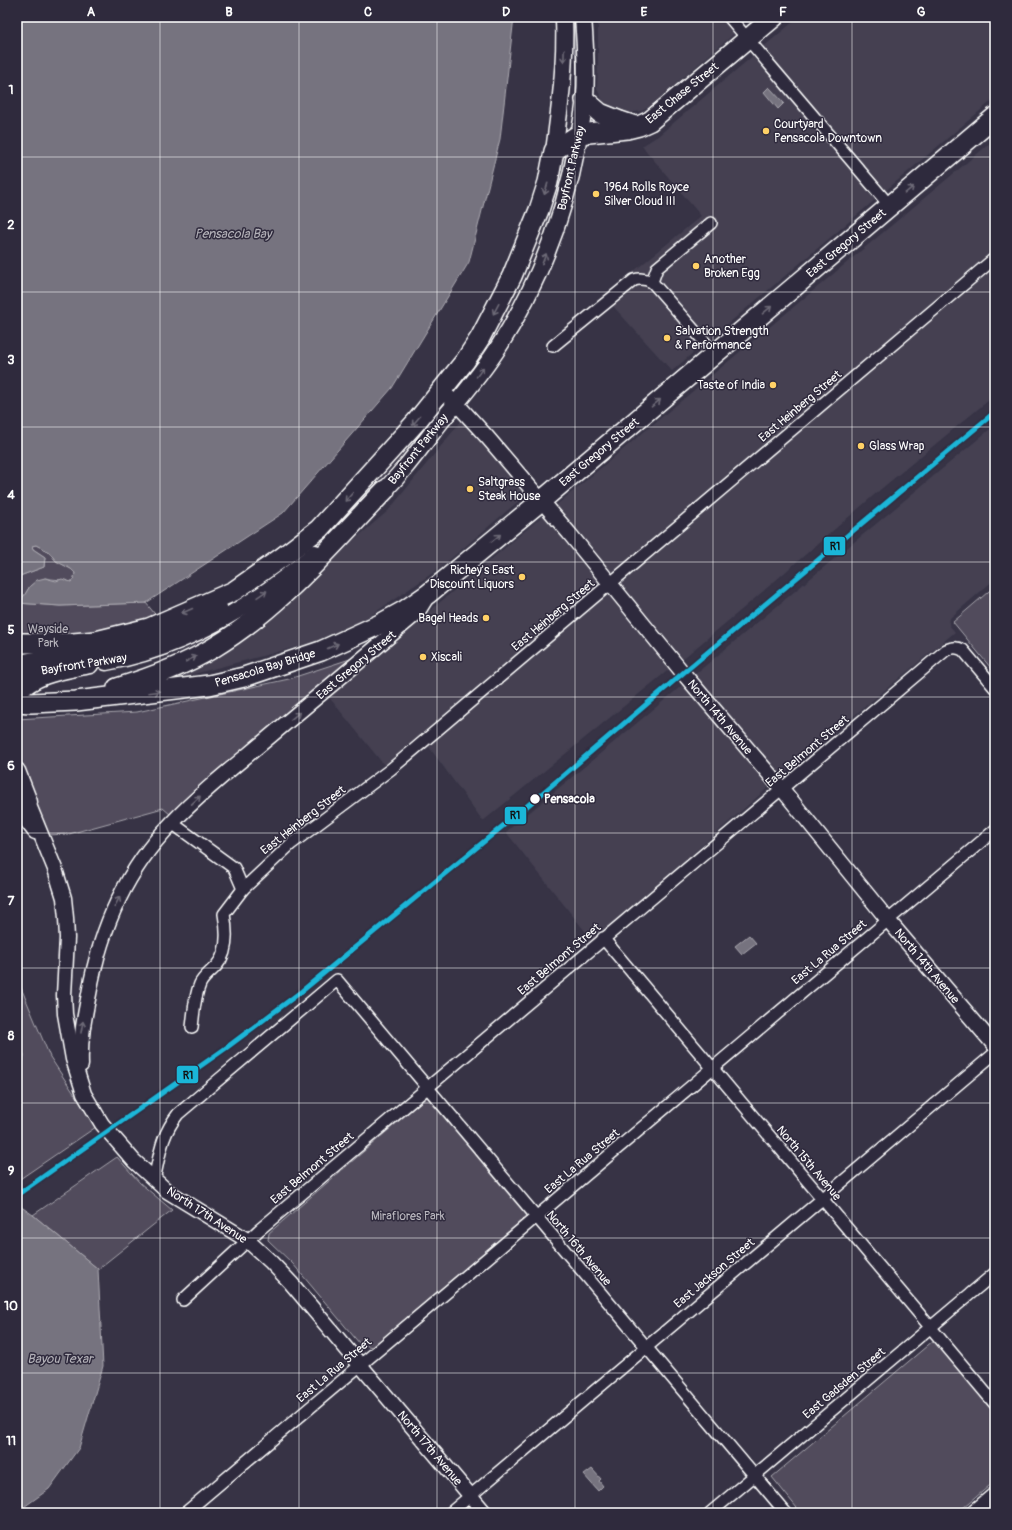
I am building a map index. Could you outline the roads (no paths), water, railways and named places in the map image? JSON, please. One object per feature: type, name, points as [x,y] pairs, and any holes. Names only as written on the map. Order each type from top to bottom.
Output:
[{"type":"highway","name":"East Chase Street","points":[[554,151],[579,134],[639,126],[652,120],[774,17]]},
{"type":"highway","points":[[585,100],[600,113],[620,121],[639,126]]},
{"type":"highway","name":"East Gregory Street","points":[[428,594],[541,501],[995,117]]},
{"type":"highway","name":"Bayfront Parkway","points":[[282,558],[319,529],[416,422],[465,361],[480,338],[506,288],[539,210],[548,182],[554,151]]},
{"type":"highway","points":[[76,702],[179,666],[238,632],[297,581],[385,490]]},
{"type":"highway","points":[[17,643],[73,643],[96,641],[149,628],[234,591],[282,558]]},
{"type":"highway","points":[[17,664],[104,653],[130,648],[181,630],[244,593],[282,558]]},
{"type":"highway","name":"Pensacola Bay Bridge","points":[[22,700],[76,702],[209,685],[244,677],[321,651],[355,636],[388,620],[428,594]]},
{"type":"main road","name":"Bayfront Parkway","points":[[554,151],[560,113],[564,64],[564,17]]},
{"type":"main road","name":"Bayfront Parkway","points":[[17,678],[44,669],[90,665],[140,655],[170,645],[194,634],[239,609],[292,572],[385,490],[456,403],[496,350],[539,271],[554,233],[568,189],[585,100],[586,61],[583,17]]},
{"type":"main road","points":[[22,700],[28,684],[37,679],[46,675],[90,665]]},
{"type":"main road","points":[[17,771],[23,806]]},
{"type":"main road","points":[[976,1513],[995,1497]]},
{"type":"street","points":[[729,17],[890,206]]},
{"type":"street","points":[[652,282],[657,268],[711,223]]},
{"type":"street","name":"East Heinberg Street","points":[[192,1027],[195,999],[201,982],[218,963],[224,951],[227,930],[224,914],[243,889],[291,844],[390,769],[995,258]]},
{"type":"street","points":[[553,346],[634,280],[646,279],[652,282],[715,354]]},
{"type":"street","name":"North 14th Avenue","points":[[441,391],[456,403],[541,501],[782,789],[888,920],[995,1046]]},
{"type":"street","name":"East Gregory Street","points":[[84,1094],[80,1050],[81,1030],[92,974],[102,939],[114,907],[130,876],[150,848],[172,823],[214,783],[417,613],[428,594]]},
{"type":"street","name":"East Belmont Street","points":[[183,1300],[247,1240],[946,650],[952,647],[963,650],[995,688]]},
{"type":"street","name":"North 17th Avenue","points":[[17,780],[23,806],[55,869],[64,898],[67,931],[64,995],[65,1014],[73,1059],[84,1094],[102,1124],[134,1161],[167,1191],[247,1240],[270,1261],[291,1283],[485,1513]]},
{"type":"street","points":[[172,823],[234,868],[243,889]]},
{"type":"street","name":"East La Rua Street","points":[[185,1513],[995,830]]},
{"type":"street","name":"North 15th Avenue","points":[[603,938],[995,1404]]},
{"type":"street","name":"North 16th Avenue","points":[[154,1180],[162,1141],[170,1124],[178,1114],[337,980],[786,1513]]},
{"type":"street","name":"East Jackson Street","points":[[450,1513],[995,1053]]},
{"type":"street","name":"East Gadsden Street","points":[[710,1513],[995,1273]]},
{"type":"water","name":"Pensacola Bay","points":[[17,17],[514,17],[500,139],[469,262],[392,388],[283,513],[146,603],[60,606],[17,603],[24,596],[30,586],[37,580],[45,578],[56,581],[62,579],[71,582],[75,573],[71,569],[56,561],[49,552],[36,545],[32,546],[33,549],[45,557],[44,567],[17,577]]},
{"type":"water","points":[[769,87],[784,103],[778,109],[764,92]]},
{"type":"water","points":[[749,935],[756,943],[742,954],[735,946]]},
{"type":"water","name":"Bayou Texar","points":[[17,1204],[33,1215],[98,1269],[103,1366],[79,1448],[49,1489],[17,1512]]},
{"type":"water","points":[[592,1469],[601,1479],[599,1481],[603,1486],[598,1491],[584,1475]]},
{"type":"place","name":"Courtyard Pensacola Downtown","points":[[766,131]]},
{"type":"place","name":"1964 Rolls Royce Silver Cloud III","points":[[596,194]]},
{"type":"place","name":"Another Broken Egg","points":[[696,266]]},
{"type":"place","name":"Salvation Strength & Performance","points":[[667,338]]},
{"type":"place","name":"Taste of India","points":[[773,385]]},
{"type":"place","name":"Glass Wrap","points":[[861,446]]},
{"type":"place","name":"Saltgrass Steak House","points":[[470,489]]},
{"type":"place","name":"Richey's East Discount Liquors","points":[[522,577]]},
{"type":"place","name":"Bagel Heads","points":[[486,618]]},
{"type":"place","name":"Xiscali","points":[[423,657]]},
{"type":"place","name":"Pensacola","points":[[535,799]]},
{"type":"park label","name":"Wayside Park","points":[[48,636]]},
{"type":"park label","name":"Miraflores Park","points":[[408,1216]]}]
